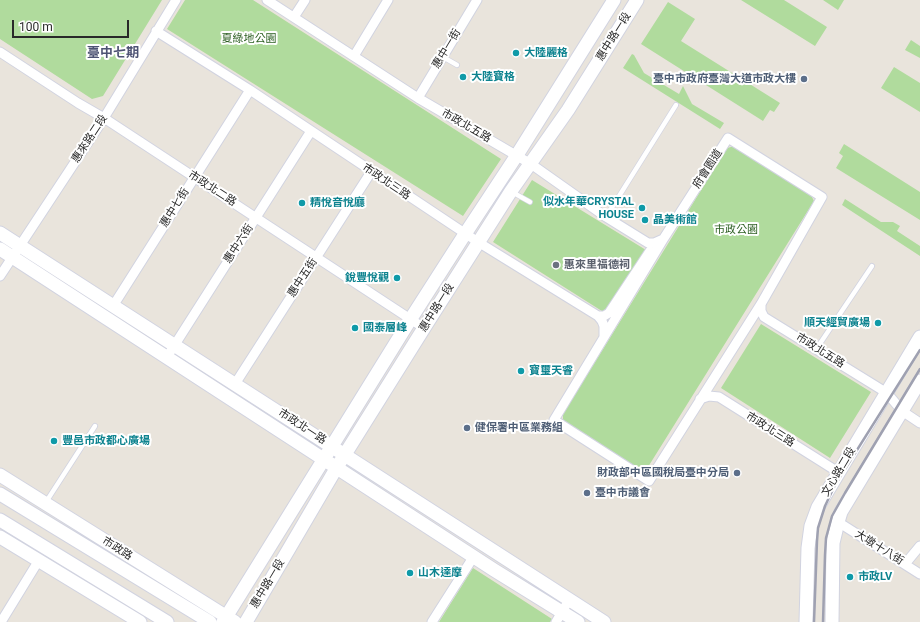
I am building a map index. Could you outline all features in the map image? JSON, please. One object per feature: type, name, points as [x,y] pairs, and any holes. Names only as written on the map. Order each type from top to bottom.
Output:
[{"type":"street","name":"惠來路二段","points":[[0,276],[104,118],[176,0]]},
{"type":"street","name":"市政北五路","points":[[267,0],[418,98],[517,155],[606,217],[648,244]]},
{"type":"street","points":[[294,17],[305,0]]},
{"type":"street","points":[[354,56],[388,0]]},
{"type":"street","name":"惠中一街","points":[[418,98],[477,0]]},
{"type":"street","name":"惠中路一段","points":[[228,620],[324,458],[614,0]]},
{"type":"street","name":"惠中路一段","points":[[246,622],[337,467],[478,242],[511,191],[568,110],[637,0]]},
{"type":"street","name":"市政北三路","points":[[156,31],[250,90],[465,234],[598,316]]},
{"type":"street","name":"市政北二路","points":[[0,52],[78,103],[104,118],[424,328]]},
{"type":"street","name":"惠中七街","points":[[113,306],[250,90]]},
{"type":"street","name":"惠中六街","points":[[167,357],[311,131]]},
{"type":"street","name":"府會園道","points":[[728,138],[822,197],[733,354],[700,399],[649,481],[554,420],[604,337],[630,288],[664,238],[728,138]]},
{"type":"street","name":"惠中五街","points":[[235,384],[371,172]]},
{"type":"street","name":"市政北一路","points":[[0,233],[604,622]]},
{"type":"street","points":[[598,316],[604,316],[609,313],[630,288],[651,250],[648,244],[656,243],[664,238]]},
{"type":"street","name":"市政北一路","points":[[0,249],[474,556],[559,617],[578,622]]},
{"type":"street","points":[[719,397],[716,393],[716,387],[733,354],[755,322],[759,318],[764,317],[761,312],[761,304]]},
{"type":"street","points":[[598,316],[604,326],[604,337]]},
{"type":"street","name":"市政北五路","points":[[764,317],[817,348],[887,393],[902,411],[920,423]]},
{"type":"street","name":"文心路二段","points":[[806,622],[808,548],[811,526],[818,506],[920,337]]},
{"type":"street","name":"文心路二段","points":[[832,622],[833,543],[838,522],[842,512],[920,381]]},
{"type":"street","points":[[700,399],[709,396],[719,397]]},
{"type":"street","name":"市政北三路","points":[[719,397],[838,472]]},
{"type":"street","name":"市政路","points":[[0,475],[228,620]]},
{"type":"street","name":"市政路","points":[[0,494],[210,622]]},
{"type":"street","points":[[0,520],[166,622]]},
{"type":"street","name":"大墩十八街","points":[[838,522],[920,574]]},
{"type":"street","points":[[0,536],[140,622]]},
{"type":"street","points":[[905,564],[920,546]]},
{"type":"street","points":[[432,622],[474,556]]},
{"type":"street","points":[[1,622],[39,560]]},
{"type":"street","points":[[559,617],[569,600]]},
{"type":"lane","points":[[442,57],[458,66]]},
{"type":"lane","points":[[606,217],[676,106]]},
{"type":"lane","points":[[511,191],[530,202]]},
{"type":"lane","points":[[817,348],[872,266]]},
{"type":"lane","points":[[46,504],[95,426]]},
{"type":"green space","points":[[0,0],[162,0],[103,96],[92,99],[0,39]]},
{"type":"green space","name":"夏綠地公園","points":[[185,0],[253,0],[501,159],[463,216],[167,29]]},
{"type":"green space","points":[[741,0],[784,0],[827,27],[815,46]]},
{"type":"green space","points":[[823,0],[844,0],[838,10]]},
{"type":"green space","points":[[668,2],[695,19],[681,41],[780,103],[774,112],[770,110],[763,121],[641,44]]},
{"type":"green space","points":[[911,40],[920,46],[920,58],[905,50]]},
{"type":"green space","points":[[632,54],[644,73],[679,94],[683,86],[692,104],[724,123],[720,129],[623,68]]},
{"type":"green space","points":[[894,67],[920,83],[920,112],[881,88]]},
{"type":"green space","points":[[844,144],[920,192],[920,220],[836,168],[843,156],[839,153]]},
{"type":"green space","name":"市政公園","points":[[735,146],[809,191],[814,201],[648,467],[640,470],[563,422],[563,414],[727,148]]},
{"type":"green space","points":[[532,180],[646,250],[605,313],[493,242]]},
{"type":"green space","points":[[845,199],[881,222],[893,222],[900,226],[897,231],[920,246],[920,256],[842,205]]},
{"type":"green space","points":[[761,324],[871,392],[830,458],[721,388]]},
{"type":"green space","points":[[473,568],[552,619],[550,622],[439,622]]},
{"type":"railway","points":[[814,622],[818,528],[825,506],[835,485],[920,350]]},
{"type":"railway","points":[[823,622],[826,538],[832,516],[920,369]]},
{"type":"place","name":"大陸麗格","points":[[516,53]]},
{"type":"place","name":"大陸寶格","points":[[463,77]]},
{"type":"place","name":"臺中市政府臺灣大道市政大樓","points":[[804,79]]},
{"type":"place","name":"精悅音悅廳","points":[[302,203]]},
{"type":"place","name":"似水年華CRYSTAL HOUSE","points":[[642,208]]},
{"type":"place","name":"晶美術館","points":[[645,220]]},
{"type":"place","name":"惠來里福德祠","points":[[556,265]]},
{"type":"place","name":"銳豐悅觀","points":[[397,278]]},
{"type":"place","name":"順天經貿廣場","points":[[878,323]]},
{"type":"place","name":"國泰層峰","points":[[355,328]]},
{"type":"place","name":"寶璽天睿","points":[[521,371]]},
{"type":"place","name":"健保署中區業務組","points":[[467,428]]},
{"type":"place","name":"豐邑市政都心廣場","points":[[54,441]]},
{"type":"place","name":"財政部中區國稅局臺中分局","points":[[737,473]]},
{"type":"place","name":"臺中市議會","points":[[587,493]]},
{"type":"place","name":"山木達摩","points":[[410,573]]},
{"type":"place","name":"市政LV","points":[[850,577]]},
{"type":"district","name":"臺中七期","points":[[113,54]]}]
